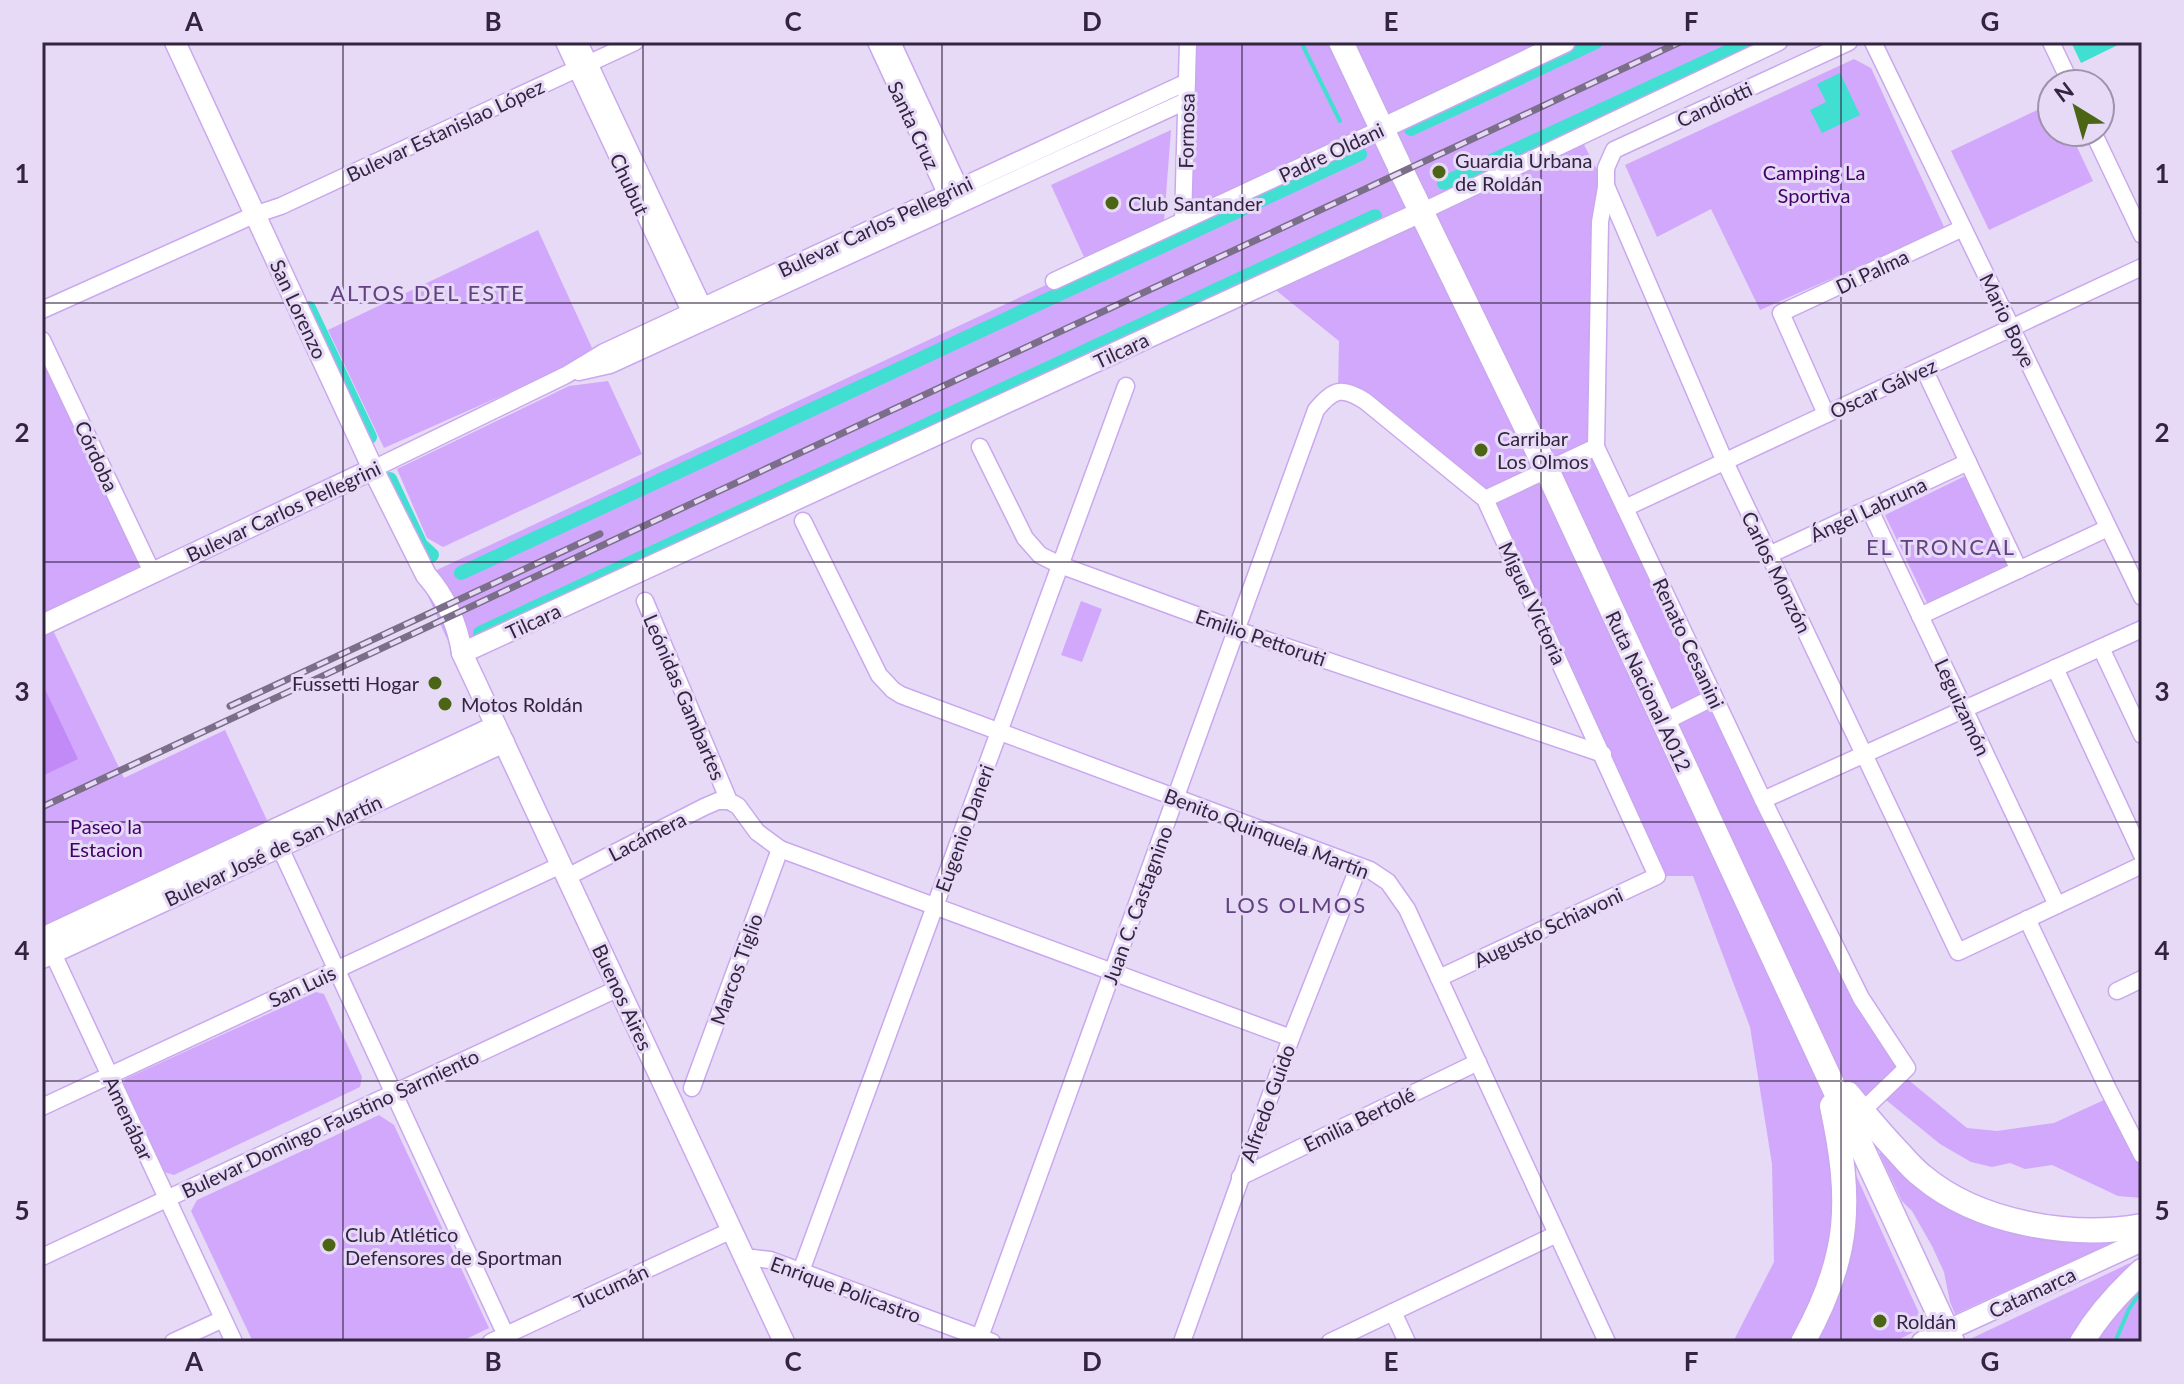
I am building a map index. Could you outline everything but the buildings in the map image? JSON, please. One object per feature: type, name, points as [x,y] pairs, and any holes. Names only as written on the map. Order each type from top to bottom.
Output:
[{"type":"highway","name":"Ruta Nacional A012","points":[[1341,42],[1547,470],[1822,1061]]},
{"type":"highway","points":[[1822,1061],[1949,1336]]},
{"type":"highway","points":[[1822,1061],[1850,1123],[1949,1195],[1976,1208],[2021,1222],[2067,1230],[2114,1231],[2142,1226]]},
{"type":"highway","points":[[1803,1342],[1819,1314],[1834,1274],[1843,1233],[1850,1123]]},
{"type":"highway","points":[[2082,1342],[2095,1322],[2142,1271]]},
{"type":"main road","name":"San Lorenzo","points":[[175,42],[373,469],[426,575],[427,594],[440,608]]},
{"type":"main road","name":"Padre Oldani","points":[[1381,129],[1565,42]]},
{"type":"main road","name":"Tilcara","points":[[462,653],[1421,212]]},
{"type":"main road","name":"Bulevar Carlos Pellegrini","points":[[42,625],[373,469]]},
{"type":"main road","name":"Buenos Aires","points":[[440,608],[447,639],[462,653],[783,1342]]},
{"type":"main road","name":"Bulevar José de San Martín","points":[[45,946],[500,734]]},
{"type":"main road","name":"Catamarca","points":[[1922,1342],[1949,1336],[2142,1241]]},
{"type":"street","name":"Chubut","points":[[564,42],[581,58],[700,316]]},
{"type":"street","name":"Bulevar Estanislao López","points":[[42,310],[254,215],[281,206],[612,42]]},
{"type":"street","name":"Bulevar Estanislao López","points":[[581,58],[635,42]]},
{"type":"street","name":"Santa Cruz","points":[[876,42],[956,198]]},
{"type":"street","name":"Santa Cruz","points":[[892,42],[956,198]]},
{"type":"street","name":"Formosa","points":[[1183,221],[1188,42]]},
{"type":"street","name":"Tilcara","points":[[1421,212],[1779,42]]},
{"type":"street","name":"Candiotti","points":[[1606,187],[1606,168],[1614,150],[1849,42]]},
{"type":"street","name":"Mario Boye","points":[[1873,42],[2142,597]]},
{"type":"street","points":[[2051,42],[2063,68]]},
{"type":"street","name":"Bulevar Carlos Pellegrini","points":[[956,198],[1187,82]]},
{"type":"street","points":[[1677,90],[1689,116]]},
{"type":"street","name":"Bulevar Carlos Pellegrini","points":[[373,469],[566,375],[956,198],[1186,101]]},
{"type":"street","name":"Padre Oldani","points":[[1054,281],[1381,129]]},
{"type":"street","points":[[2101,148],[2142,235]]},
{"type":"street","name":"Renato Cesanini","points":[[1606,187],[1600,222],[1596,447],[1763,800],[1861,998],[1907,1068],[1850,1123]]},
{"type":"street","name":"Carlos Monzón","points":[[1606,187],[1725,462],[1958,952],[2027,919]]},
{"type":"street","name":"Di Palma","points":[[1826,414],[1781,313],[1963,228]]},
{"type":"street","name":"Oscar Gálvez","points":[[1625,508],[2142,267]]},
{"type":"street","name":"Córdoba","points":[[42,340],[152,572]]},
{"type":"street","points":[[1924,369],[2019,570]]},
{"type":"street","name":"Eugenio Daneri","points":[[801,1271],[1126,386]]},
{"type":"street","name":"Miguel Victoria","points":[[1338,391],[1351,392],[1365,401],[1485,499],[1657,876]]},
{"type":"street","name":"Juan C. Castagnino","points":[[986,1340],[1113,972],[1316,410],[1326,398],[1338,391]]},
{"type":"street","name":"Emilio Pettoruti","points":[[980,447],[1025,538],[1040,555],[1060,565],[1237,630],[1603,754]]},
{"type":"street","points":[[1485,499],[1596,447]]},
{"type":"street","name":"Ángel Labruna","points":[[1769,555],[1968,462]]},
{"type":"street","name":"Leguizamón","points":[[1869,508],[2057,905]]},
{"type":"street","name":"Benito Quinquela Martín","points":[[803,521],[879,675],[893,690],[910,699],[1359,866],[1380,875],[1396,891],[1607,1342]]},
{"type":"street","points":[[1920,616],[2108,528]]},
{"type":"street","name":"Leónidas Gambartes","points":[[645,601],[729,801],[738,806],[757,832],[780,849],[1291,1038]]},
{"type":"street","points":[[1763,800],[2142,629]]},
{"type":"street","points":[[2101,648],[2142,735]]},
{"type":"street","points":[[2055,668],[2142,855]]},
{"type":"street","points":[[1664,722],[1714,697]]},
{"type":"street","name":"Lacámera","points":[[564,871],[718,801],[729,801]]},
{"type":"street","points":[[276,839],[394,1093],[502,1340]]},
{"type":"street","name":"Marcos Tiglio","points":[[692,1088],[780,849]]},
{"type":"street","points":[[2142,865],[2027,919],[2142,1155]]},
{"type":"street","name":"Alfredo Guido","points":[[1182,1342],[1291,1038],[1359,866]]},
{"type":"street","name":"San Luis","points":[[42,1107],[336,970],[564,871]]},
{"type":"street","name":"Augusto Schiavoni","points":[[1439,978],[1657,876]]},
{"type":"street","name":"Amenábar","points":[[45,946],[110,1076],[234,1342]]},
{"type":"street","points":[[2117,991],[2142,979]]},
{"type":"street","name":"Bulevar Domingo Faustino Sarmiento","points":[[42,1257],[619,988]]},
{"type":"street","name":"Emilia Bertolé","points":[[1240,1177],[1478,1062]]},
{"type":"street","name":"Tucumán","points":[[502,1340],[732,1230]]},
{"type":"street","points":[[1330,1342],[1557,1234]]},
{"type":"street","name":"Enrique Policastro","points":[[744,1257],[770,1260],[986,1340]]},
{"type":"street","points":[[1393,1312],[1407,1342]]},
{"type":"street","points":[[173,1342],[223,1319]]},
{"type":"green space","points":[[1188,42],[1779,42],[1580,137],[1606,187],[1596,447],[1763,800],[1907,1068],[1839,1136],[1846,1203],[1803,1342],[1733,1342],[1774,1262],[1772,1164],[1750,1027],[1693,876],[1657,876],[1485,499],[1338,391],[1339,341],[1267,283],[462,653],[447,639],[427,594],[426,575],[1183,221]]},
{"type":"green space","name":"Camping La Sportiva","points":[[1854,59],[1871,68],[1945,229],[1760,310],[1711,209],[1657,237],[1625,165]]},
{"type":"green space","points":[[2036,111],[2036,148],[2078,148],[2093,181],[1989,230],[1951,151]]},
{"type":"green space","name":"Club Santander","points":[[1171,130],[1164,221],[1084,257],[1051,185]]},
{"type":"green space","points":[[538,230],[592,348],[566,367],[384,448],[328,330]]},
{"type":"green space","name":"Paseo la Estacion","points":[[42,340],[152,572],[49,622],[124,778],[225,730],[272,831],[42,938]]},
{"type":"green space","points":[[608,381],[642,454],[443,547],[427,538],[397,469],[569,386]]},
{"type":"green space","points":[[1965,476],[2009,566],[1928,605],[1885,515]]},
{"type":"green space","points":[[1081,601],[1102,609],[1082,662],[1061,655]]},
{"type":"green space","points":[[316,992],[324,994],[362,1077],[360,1087],[174,1175],[164,1172],[123,1087],[125,1079]]},
{"type":"green space","points":[[1906,1078],[1967,1128],[1997,1131],[2054,1123],[2106,1099],[2142,1168],[2142,1198],[2118,1196],[2052,1165],[2025,1169],[2010,1163],[1992,1167],[1971,1162],[1940,1144],[1886,1100]]},
{"type":"green space","name":"Club Atlético Defensores de Sportman","points":[[379,1115],[394,1125],[489,1328],[460,1342],[253,1342],[191,1211],[197,1200]]},
{"type":"green space","points":[[1879,1153],[1887,1153],[1924,1185],[2116,1241],[1955,1314],[1944,1272],[1932,1246],[1912,1211],[1902,1201]]},
{"type":"green space","points":[[1850,1171],[1855,1173],[1925,1326],[1896,1341],[1809,1342]]},
{"type":"green space","points":[[2130,1263],[2128,1272],[2075,1342],[1968,1340]]},
{"type":"green space","points":[[2142,1280],[2142,1342],[2091,1342]]},
{"type":"shaded area","points":[[2071,42],[2124,42],[2081,63]]},
{"type":"shaded area","points":[[1840,73],[1860,115],[1822,133],[1810,110],[1826,102],[1817,84]]},
{"type":"shaded area","points":[[42,683],[78,759],[42,776]]},
{"type":"waterway","points":[[1301,42],[1340,121]]},
{"type":"waterway","points":[[1411,129],[1596,42]]},
{"type":"waterway","points":[[1444,183],[1748,42]]},
{"type":"waterway","points":[[461,573],[1360,154]]},
{"type":"waterway","points":[[480,633],[1375,216]]},
{"type":"waterway","points":[[309,308],[370,437]]},
{"type":"waterway","points":[[390,479],[421,545],[432,555]]},
{"type":"waterway","points":[[2115,1342],[2129,1309],[2142,1289]]},
{"type":"railway","points":[[42,807],[1680,42]]},
{"type":"railway","points":[[230,706],[600,534]]},
{"type":"place","name":"Guardia Urbana de Roldán","points":[[1439,172]]},
{"type":"place","name":"Club Santander","points":[[1112,203]]},
{"type":"place","name":"Carribar Los Olmos","points":[[1481,450]]},
{"type":"place","name":"Fussetti Hogar","points":[[435,683]]},
{"type":"place","name":"Motos Roldán","points":[[445,704]]},
{"type":"place","name":"Club Atlético Defensores de Sportman","points":[[329,1245]]},
{"type":"place","name":"Roldán","points":[[1880,1321]]},
{"type":"district","name":"ALTOS DEL ESTE","points":[[428,292]]},
{"type":"district","name":"EL TRONCAL","points":[[1941,546]]},
{"type":"district","name":"LOS OLMOS","points":[[1296,904]]}]
